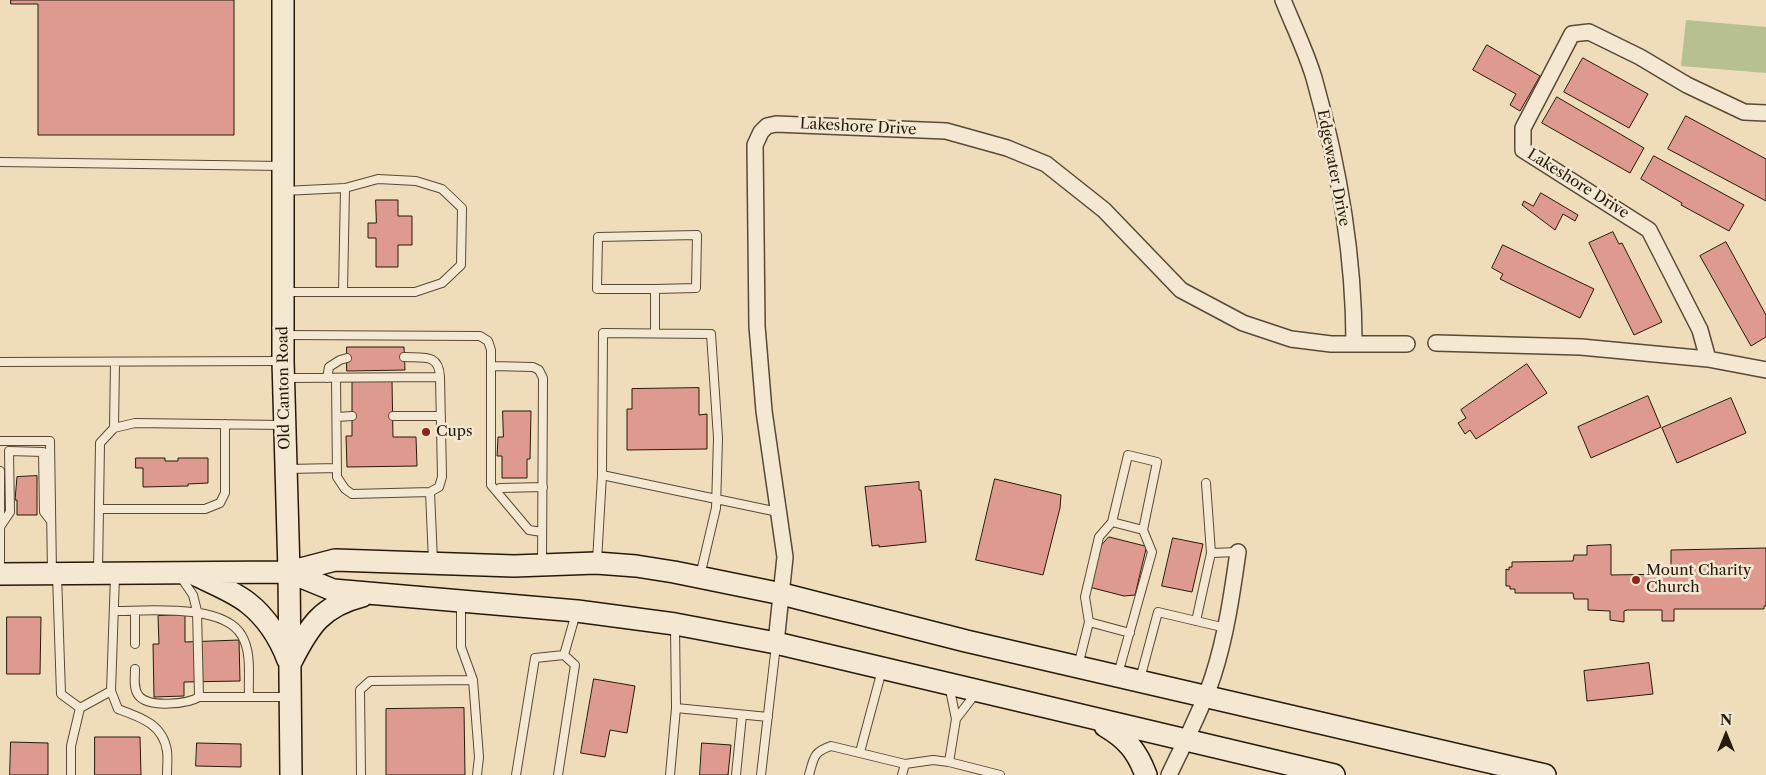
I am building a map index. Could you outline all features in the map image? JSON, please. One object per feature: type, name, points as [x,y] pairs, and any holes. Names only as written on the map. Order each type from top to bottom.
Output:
[{"type":"main road","name":"Old Canton Road","points":[[283,0],[283,370],[289,572],[291,775]]},
{"type":"main road","points":[[0,574],[183,571],[289,572],[336,560],[514,566],[596,563],[636,566],[700,576],[782,594],[966,641],[1545,775]]},
{"type":"main road","points":[[183,571],[247,602],[282,644],[290,664]]},
{"type":"main road","points":[[289,572],[333,590],[577,611],[675,624],[776,643],[1334,775]]},
{"type":"main road","points":[[290,664],[303,637],[314,622],[326,611],[344,601],[377,593]]},
{"type":"main road","points":[[1089,717],[1125,739],[1132,746],[1146,775]]},
{"type":"street","name":"Edgewater Drive","points":[[1283,0],[1313,76],[1335,165],[1349,254],[1354,343]]},
{"type":"street","name":"Lakeshore Drive","points":[[1708,359],[1700,330],[1649,230],[1523,150],[1523,128],[1572,34],[1589,32],[1744,112],[1766,112]]},
{"type":"street","name":"Lakeshore Drive","points":[[776,643],[785,556],[764,411],[757,326],[756,145],[761,132],[768,126],[776,124],[816,124],[946,131],[1007,148],[1046,164],[1104,210],[1181,290],[1243,323],[1291,339],[1331,344],[1406,344]]},
{"type":"street","points":[[1436,343],[1581,346],[1708,359],[1766,370]]},
{"type":"street","points":[[1169,775],[1206,696],[1213,676],[1226,628],[1238,552]]},
{"type":"lane","points":[[0,162],[284,166]]},
{"type":"lane","points":[[283,292],[415,292],[442,283],[462,265],[462,208],[442,189],[416,181],[378,180],[345,188],[284,191]]},
{"type":"lane","points":[[343,292],[345,188]]},
{"type":"lane","points":[[697,235],[696,288],[655,289],[597,288],[598,237],[697,235]]},
{"type":"lane","points":[[655,289],[655,334]]},
{"type":"lane","points":[[596,563],[602,475],[603,333],[711,334],[718,438],[716,508],[700,576]]},
{"type":"lane","points":[[283,335],[480,336],[488,341],[491,366],[490,485],[529,530],[542,532]]},
{"type":"lane","points":[[336,378],[337,477],[345,489],[352,494],[430,492],[439,487],[442,477],[440,377],[438,364],[428,358],[404,357]]},
{"type":"lane","points":[[327,378],[328,367],[347,358]]},
{"type":"lane","points":[[0,362],[115,362],[283,370],[327,378],[440,377]]},
{"type":"lane","points":[[114,428],[115,362]]},
{"type":"lane","points":[[491,366],[534,367],[539,370],[543,378],[542,566]]},
{"type":"lane","points":[[337,417],[352,416]]},
{"type":"lane","points":[[393,416],[441,416]]},
{"type":"lane","points":[[168,775],[167,750],[158,729],[139,717],[118,709],[111,691],[114,611],[99,510],[100,443],[114,428],[135,423],[284,425]]},
{"type":"lane","points":[[99,510],[205,509],[220,504],[225,493],[225,424]]},
{"type":"lane","points":[[0,442],[50,442],[51,521],[61,694],[80,708]]},
{"type":"lane","points":[[0,527],[10,512],[9,451],[43,452],[44,512],[51,521]]},
{"type":"lane","points":[[1078,666],[1089,622],[1085,597],[1099,537],[1112,522],[1128,455],[1157,462],[1143,530],[1152,552],[1118,675]]},
{"type":"lane","points":[[286,469],[337,468]]},
{"type":"lane","points":[[0,470],[0,574]]},
{"type":"lane","points":[[602,475],[778,512]]},
{"type":"lane","points":[[1196,621],[1211,553],[1206,483]]},
{"type":"lane","points":[[496,491],[500,488],[543,487]]},
{"type":"lane","points":[[430,492],[433,563]]},
{"type":"lane","points":[[1112,522],[1143,530]]},
{"type":"lane","points":[[1211,553],[1238,552]]},
{"type":"lane","points":[[183,571],[193,595],[197,611],[199,697]]},
{"type":"lane","points":[[461,601],[462,647],[472,680],[478,757],[476,775]]},
{"type":"lane","points":[[114,611],[197,611],[228,622],[242,634],[248,652],[249,696]]},
{"type":"lane","points":[[135,611],[135,644]]},
{"type":"lane","points":[[564,655],[577,611]]},
{"type":"lane","points":[[1140,681],[1158,612],[1226,628]]},
{"type":"lane","points":[[1089,622],[1130,633]]},
{"type":"lane","points":[[670,775],[676,708],[675,624]]},
{"type":"lane","points":[[762,775],[776,643]]},
{"type":"lane","points":[[516,775],[535,658],[564,655],[575,665],[558,775]]},
{"type":"lane","points":[[860,752],[882,668]]},
{"type":"lane","points":[[135,670],[135,688],[139,696],[155,704],[191,702],[199,697],[290,697]]},
{"type":"lane","points":[[361,775],[360,690],[370,681],[472,680]]},
{"type":"lane","points":[[949,685],[956,719],[949,762]]},
{"type":"lane","points":[[71,775],[71,746],[80,708],[111,691]]},
{"type":"lane","points":[[956,719],[978,691]]},
{"type":"lane","points":[[676,708],[768,717]]},
{"type":"lane","points":[[736,775],[742,715]]},
{"type":"lane","points":[[809,775],[815,755],[831,746],[905,764],[933,760],[949,762],[1000,775]]},
{"type":"lane","points":[[902,775],[905,764]]},
{"type":"green space","points":[[1686,20],[1766,27],[1766,73],[1681,66]]},
{"type":"building","points":[[11,0],[234,0],[234,135],[38,135],[38,4],[11,4]]},
{"type":"building","points":[[1487,45],[1540,76],[1520,111],[1510,105],[1516,94],[1473,70]]},
{"type":"building","points":[[1583,58],[1648,94],[1629,128],[1564,92]]},
{"type":"building","points":[[1557,97],[1644,148],[1630,173],[1542,123]]},
{"type":"building","points":[[1686,116],[1766,159],[1766,201],[1668,149]]},
{"type":"building","points":[[1654,156],[1744,205],[1729,231],[1681,205],[1682,203],[1641,179]]},
{"type":"building","points":[[1541,193],[1578,215],[1575,221],[1563,214],[1555,230],[1522,205],[1524,201],[1533,206]]},
{"type":"building","points":[[376,200],[398,200],[398,216],[412,216],[412,245],[398,245],[398,267],[376,267],[376,238],[368,238],[368,223],[376,223]]},
{"type":"building","points":[[1613,232],[1619,244],[1622,243],[1662,322],[1634,335],[1589,243]]},
{"type":"building","points":[[1726,242],[1766,315],[1766,337],[1751,346],[1700,256]]},
{"type":"building","points":[[1503,245],[1594,289],[1580,318],[1500,279],[1503,274],[1492,268]]},
{"type":"building","points":[[347,347],[404,347],[405,370],[347,371]]},
{"type":"building","points":[[1527,364],[1547,393],[1476,439],[1470,430],[1465,434],[1458,423],[1466,418],[1461,410]]},
{"type":"building","points":[[392,381],[393,437],[416,437],[417,466],[347,467],[346,436],[352,436],[352,382]]},
{"type":"building","points":[[699,388],[699,415],[707,414],[707,449],[627,450],[627,409],[632,409],[632,389]]},
{"type":"building","points":[[1648,396],[1661,427],[1591,458],[1578,427]]},
{"type":"building","points":[[1731,398],[1746,433],[1677,463],[1662,428]]},
{"type":"building","points":[[503,411],[531,411],[530,459],[527,459],[527,478],[502,478],[502,456],[497,456],[498,437],[503,437]]},
{"type":"building","points":[[136,458],[165,458],[165,461],[178,461],[178,458],[208,458],[208,483],[188,484],[188,486],[143,487],[143,468],[136,468]]},
{"type":"building","points":[[37,476],[37,515],[17,515],[17,500],[15,500],[17,477]]},
{"type":"building","points":[[995,479],[1061,495],[1060,508],[1043,575],[976,560]]},
{"type":"building","points":[[919,482],[926,542],[879,547],[879,545],[872,546],[865,487]]},
{"type":"building","points":[[1109,537],[1145,546],[1146,549],[1135,595],[1124,596],[1089,587],[1099,548]]},
{"type":"building","points":[[1173,538],[1203,544],[1192,592],[1162,586]]},
{"type":"building","name":"Mount Charity Church","points":[[1611,545],[1611,575],[1671,574],[1671,550],[1766,548],[1766,606],[1764,606],[1764,609],[1674,609],[1674,621],[1662,621],[1662,610],[1627,610],[1624,611],[1624,622],[1610,620],[1610,611],[1588,610],[1588,599],[1574,599],[1573,593],[1515,593],[1515,589],[1510,589],[1510,586],[1506,586],[1506,569],[1509,570],[1509,567],[1512,567],[1512,562],[1573,561],[1574,555],[1587,555],[1587,546]]},
{"type":"building","points":[[185,615],[185,642],[239,640],[240,681],[184,682],[184,696],[154,697],[153,644],[159,644],[158,616]]},
{"type":"building","points":[[7,617],[41,617],[40,674],[7,674]]},
{"type":"building","points":[[1649,663],[1653,694],[1587,701],[1584,671]]},
{"type":"building","points":[[594,679],[635,686],[627,733],[610,730],[605,757],[581,753]]},
{"type":"building","points":[[464,708],[465,775],[386,775],[386,709]]},
{"type":"building","points":[[95,737],[140,737],[141,775],[95,775]]},
{"type":"building","points":[[11,742],[48,743],[48,775],[10,775]]},
{"type":"building","points":[[197,743],[241,744],[241,767],[196,766]]},
{"type":"building","points":[[702,743],[731,745],[728,775],[700,775]]},
{"type":"place","name":"Cups","points":[[426,432]]},
{"type":"place","name":"Mount Charity Church","points":[[1636,580]]}]
